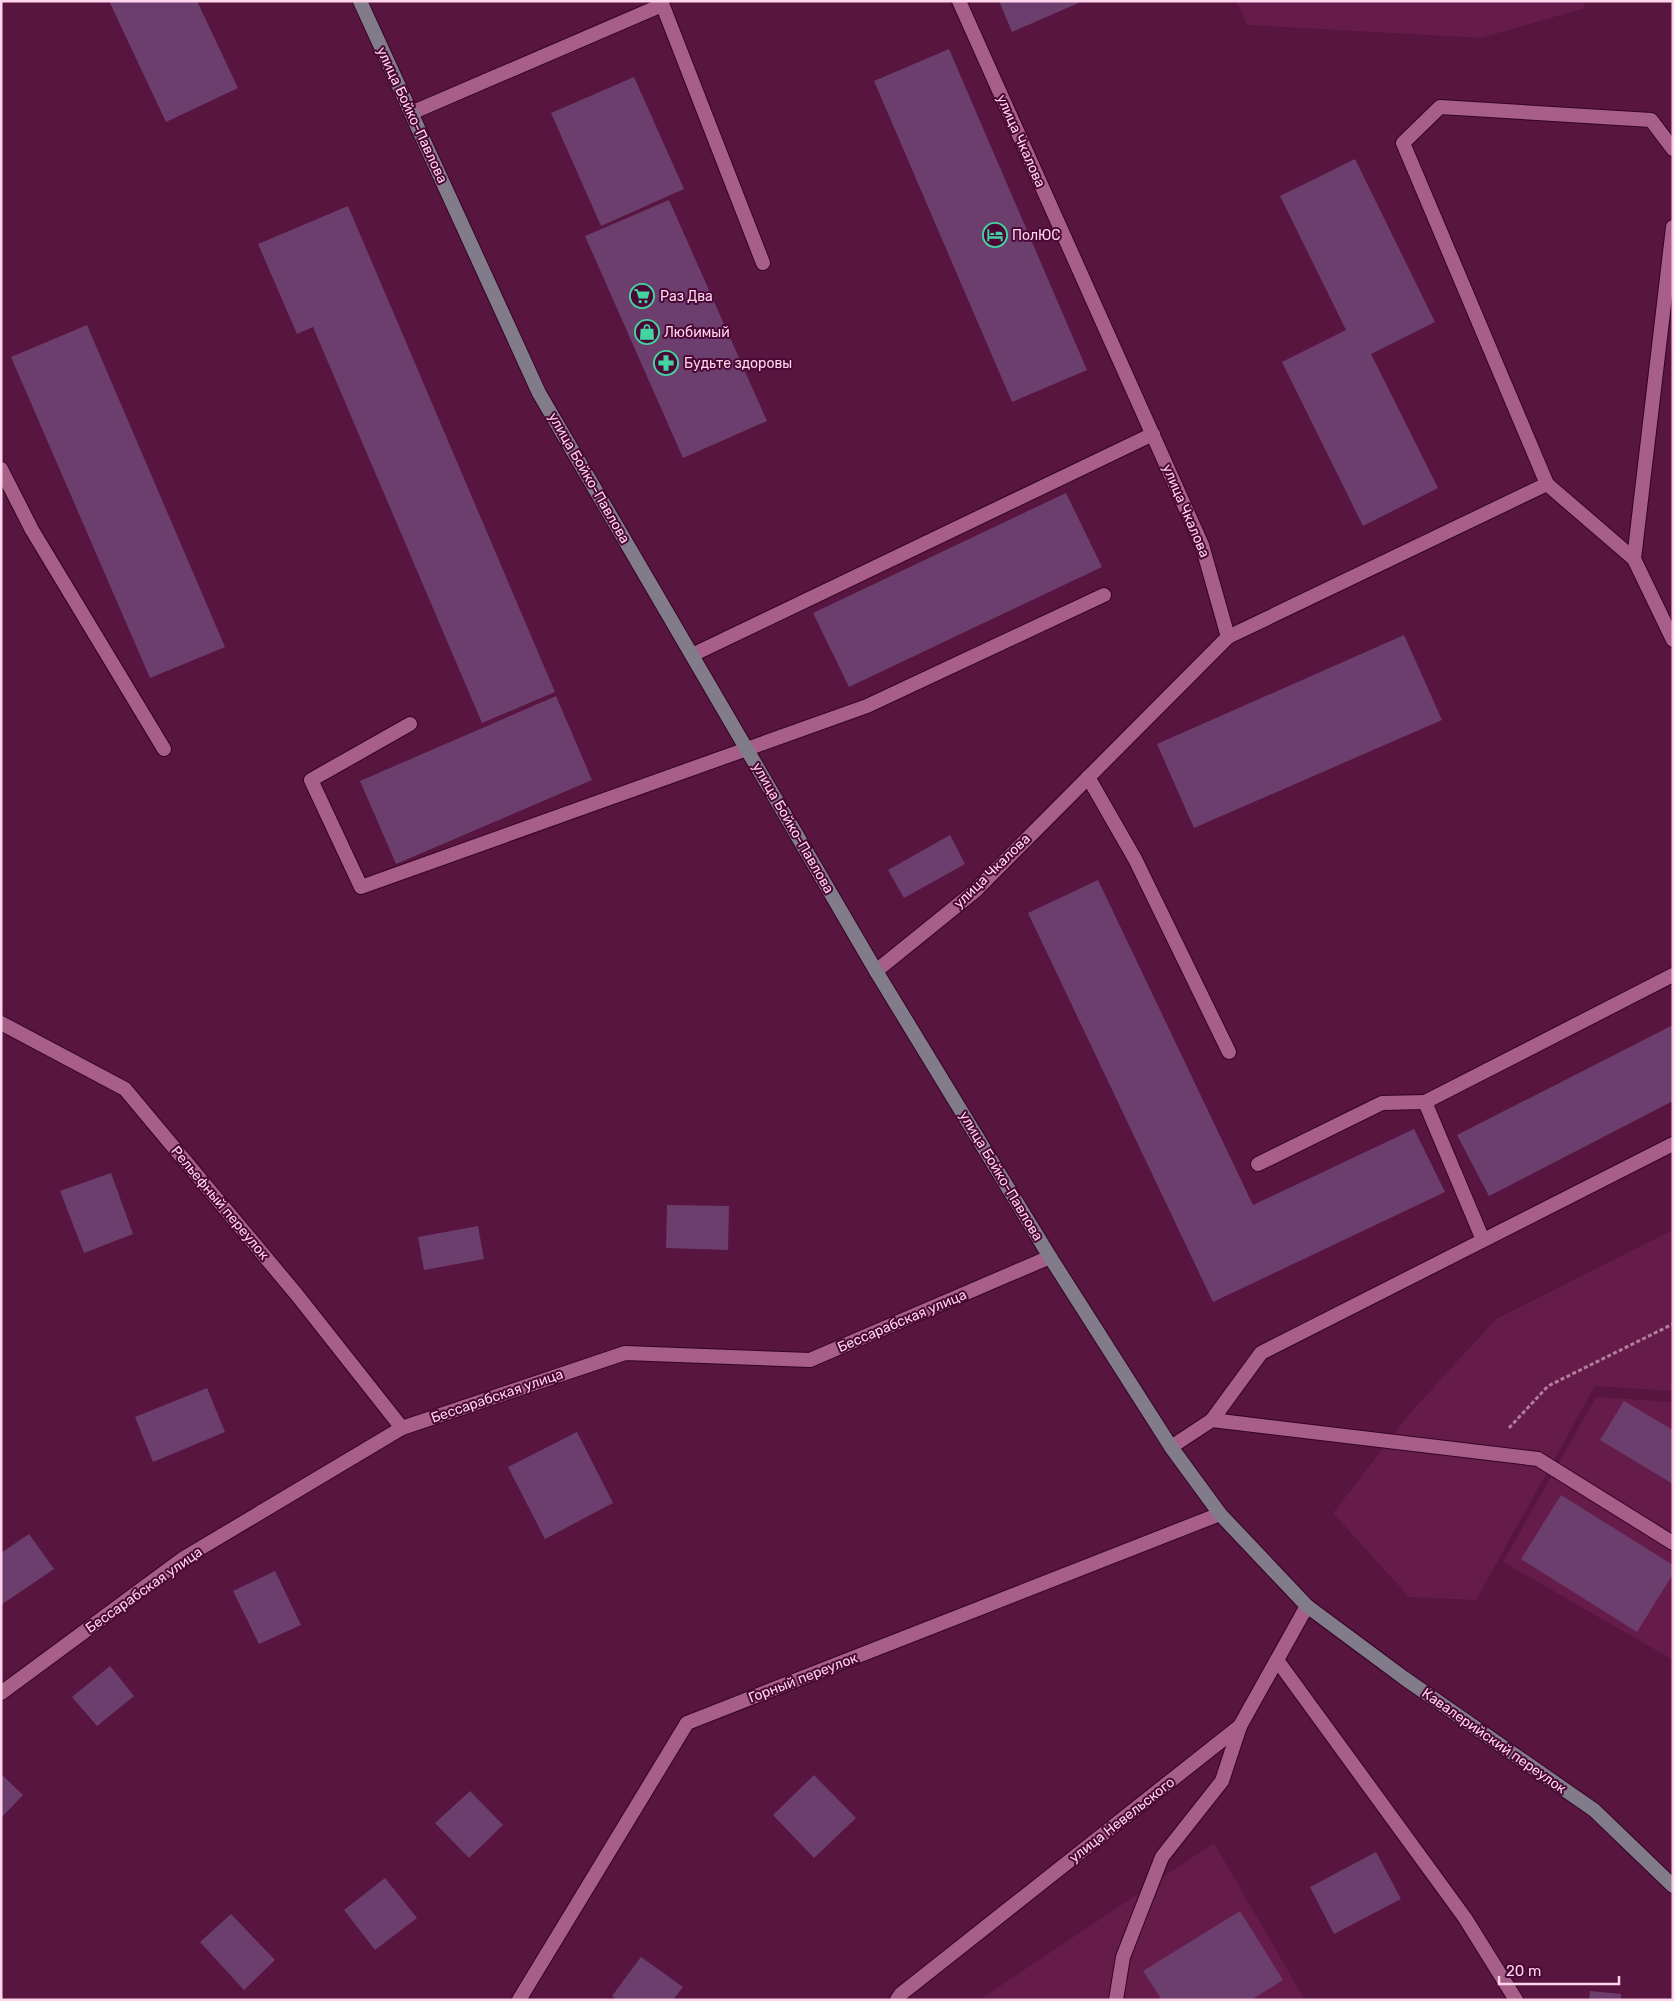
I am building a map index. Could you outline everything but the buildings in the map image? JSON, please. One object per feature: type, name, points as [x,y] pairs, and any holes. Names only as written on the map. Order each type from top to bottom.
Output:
[{"type":"main road","name":"улица Бойко-Павлова","points":[[360,1],[540,394],[876,971],[1050,1257],[1171,1447],[1220,1514],[1307,1606]]},
{"type":"main road","name":"Кавалерийский переулок","points":[[1307,1606],[1404,1678],[1594,1810],[1673,1886]]},
{"type":"street","name":"улица Чкалова","points":[[876,971],[975,891],[1228,637],[1202,545],[959,1]]},
{"type":"street","points":[[411,113],[662,3],[763,263]]},
{"type":"street","points":[[1673,149],[1651,120],[1440,107],[1403,143],[1547,484],[1634,560],[1673,640]]},
{"type":"street","points":[[1634,560],[1673,227]]},
{"type":"street","points":[[692,655],[1153,434]]},
{"type":"street","points":[[1,469],[32,530],[164,749]]},
{"type":"street","points":[[1228,637],[1547,484]]},
{"type":"street","points":[[410,724],[312,780],[361,887],[867,706],[1104,595]]},
{"type":"street","points":[[1088,777],[1135,858],[1229,1052]]},
{"type":"street","points":[[1258,1164],[1382,1104],[1425,1102],[1673,974]]},
{"type":"street","name":"Рельефный переулок","points":[[1,1023],[125,1089],[297,1294],[402,1428]]},
{"type":"street","points":[[1425,1102],[1484,1240]]},
{"type":"street","points":[[1171,1447],[1212,1420],[1261,1353],[1673,1144]]},
{"type":"street","name":"Бессарабская улица","points":[[1,1693],[184,1558],[402,1428],[625,1353],[810,1360],[1050,1257]]},
{"type":"street","points":[[1212,1420],[1538,1459],[1673,1543]]},
{"type":"street","name":"Горный переулок","points":[[519,2000],[687,1723],[1220,1514]]},
{"type":"street","name":"улица Невельского","points":[[898,2000],[908,1988],[1240,1726],[1307,1606]]},
{"type":"street","points":[[1276,1660],[1466,1918],[1516,2000]]},
{"type":"street","points":[[1116,2000],[1122,1957],[1162,1857],[1222,1781],[1240,1726]]},
{"type":"path","points":[[1485,1454],[1548,1386],[1673,1324]]},
{"type":"shaded area","points":[[1236,1],[1582,1],[1585,8],[1481,38],[1247,25]]},
{"type":"shaded area","points":[[1673,1230],[1673,1391],[1595,1386],[1476,1600],[1409,1597],[1333,1513],[1411,1412],[1496,1319]]},
{"type":"shaded area","points":[[1596,1397],[1673,1402],[1673,1660],[1503,1562]]},
{"type":"shaded area","points":[[1214,1843],[1305,2000],[979,2000]]},
{"type":"place","name":"ПолЮС","points":[[995,235]]},
{"type":"place","name":"Раз Два","points":[[642,296]]},
{"type":"place","name":"Любимый","points":[[647,332]]},
{"type":"place","name":"Будьте здоровы","points":[[666,363]]}]
